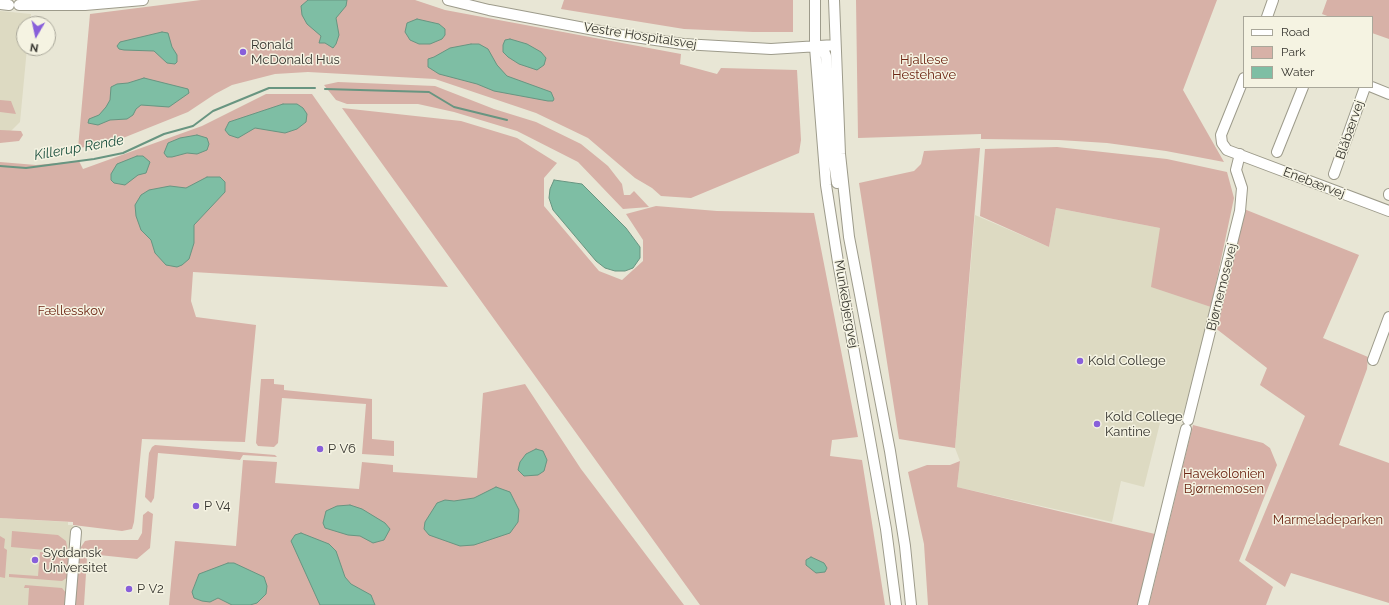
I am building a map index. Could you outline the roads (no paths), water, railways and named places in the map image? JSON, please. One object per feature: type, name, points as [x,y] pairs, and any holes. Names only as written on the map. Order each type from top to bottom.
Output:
[{"type":"street","points":[[9,5],[85,5],[143,0]]},
{"type":"street","name":"Vestre Hospitalsvej","points":[[448,0],[489,10],[605,32],[684,44],[764,49],[835,45]]},
{"type":"street","name":"Munkebjergvej","points":[[815,0],[815,47],[826,184],[886,529],[896,605]]},
{"type":"street","name":"Munkebjergvej","points":[[834,0],[840,154],[849,237],[890,451],[905,546],[911,605]]},
{"type":"street","points":[[1267,16],[1273,0]]},
{"type":"street","points":[[815,47],[824,52],[826,56],[830,135],[846,251],[854,267]]},
{"type":"street","name":"Enebærvej","points":[[1243,81],[1222,135],[1222,143],[1227,150],[1389,211]]},
{"type":"street","name":"Blåbærvej","points":[[1373,87],[1389,94]]},
{"type":"street","points":[[1277,152],[1303,88]]},
{"type":"street","name":"Blåbærvej","points":[[1334,174],[1365,88]]},
{"type":"street","name":"Bjørnemosevej","points":[[1143,605],[1240,211],[1242,188],[1236,170],[1240,154]]},
{"type":"street","points":[[1373,360],[1389,317]]},
{"type":"street","points":[[70,605],[76,532]]},
{"type":"water","points":[[308,0],[347,0],[346,6],[336,18],[339,35],[333,48],[325,43],[319,43],[321,36],[307,24],[302,15],[301,6]]},
{"type":"water","points":[[417,19],[439,24],[445,29],[445,35],[442,39],[430,44],[419,44],[410,40],[405,32],[407,23]]},
{"type":"water","points":[[162,32],[168,33],[172,47],[177,55],[177,62],[175,64],[167,63],[154,51],[124,50],[119,49],[117,46],[120,42]]},
{"type":"water","points":[[510,39],[527,44],[541,52],[546,58],[544,65],[537,70],[519,64],[508,57],[503,52],[503,45],[505,40]]},
{"type":"water","points":[[479,44],[488,49],[497,65],[507,76],[551,92],[554,99],[553,101],[494,91],[477,84],[439,74],[428,67],[428,59],[450,48]]},
{"type":"water","points":[[144,78],[188,89],[189,93],[169,107],[141,105],[136,109],[133,115],[127,119],[110,120],[98,125],[88,123],[89,119],[99,115],[106,107],[110,100],[111,87],[117,84],[128,83]]},
{"type":"water","points":[[283,104],[297,104],[303,108],[307,114],[306,122],[297,129],[285,133],[255,128],[238,138],[229,135],[225,130],[229,122]]},
{"type":"water","points":[[197,135],[207,138],[209,144],[207,150],[197,154],[187,153],[172,157],[167,157],[164,153],[168,143],[180,138]]},
{"type":"water","points":[[137,156],[143,156],[150,162],[146,173],[138,175],[125,185],[114,183],[111,180],[111,174],[117,164]]},
{"type":"water","points":[[207,177],[220,177],[225,182],[225,192],[194,225],[194,243],[189,259],[177,267],[166,265],[155,253],[151,240],[141,230],[136,216],[135,205],[141,195],[149,190],[170,186],[186,188]]},
{"type":"water","points":[[554,180],[582,184],[626,228],[640,247],[640,258],[633,268],[625,271],[615,271],[605,268],[596,261],[553,210],[549,198],[550,189]]},
{"type":"water","points":[[536,449],[543,451],[547,460],[544,471],[538,475],[524,476],[518,470],[520,462],[526,454]]},
{"type":"water","points":[[496,487],[510,492],[519,510],[518,522],[510,533],[474,545],[460,546],[429,535],[424,529],[425,522],[437,503],[445,500],[454,501],[474,498]]},
{"type":"water","points":[[350,505],[362,509],[385,523],[390,529],[384,540],[373,543],[360,536],[348,535],[325,528],[323,523],[326,511],[337,506]]},
{"type":"water","points":[[301,533],[329,544],[336,551],[345,577],[351,584],[371,595],[375,605],[320,605],[291,541],[295,535]]},
{"type":"water","points":[[811,557],[824,563],[827,568],[825,572],[816,573],[806,565],[806,560]]},
{"type":"water","points":[[228,563],[234,563],[264,577],[267,586],[266,594],[257,603],[250,605],[232,605],[218,598],[210,602],[194,598],[192,592],[199,574]]},
{"type":"waterway","name":"Killerup Rende","points":[[0,166],[26,168],[94,159],[123,153],[164,134],[193,126],[213,111],[269,88],[315,88]]},
{"type":"waterway","name":"Killerup Rende","points":[[325,89],[429,92],[454,107],[507,120]]},
{"type":"place","name":"Ronald McDonald Hus","points":[[243,52]]},
{"type":"place","name":"Kold College","points":[[1080,361]]},
{"type":"place","name":"Kold College Kantine","points":[[1097,424]]},
{"type":"place","name":"P V6","points":[[320,449]]},
{"type":"place","name":"P V4","points":[[196,506]]},
{"type":"place","name":"Syddansk Universitet","points":[[35,560]]},
{"type":"place","name":"P V2","points":[[129,589]]},
{"type":"park label","name":"Hjallese Hestehave","points":[[924,68]]},
{"type":"park label","name":"Fællesskov","points":[[71,311]]},
{"type":"park label","name":"Havekolonien Bjørnemosen","points":[[1224,482]]},
{"type":"park label","name":"Marmeladeparken","points":[[1328,520]]}]
